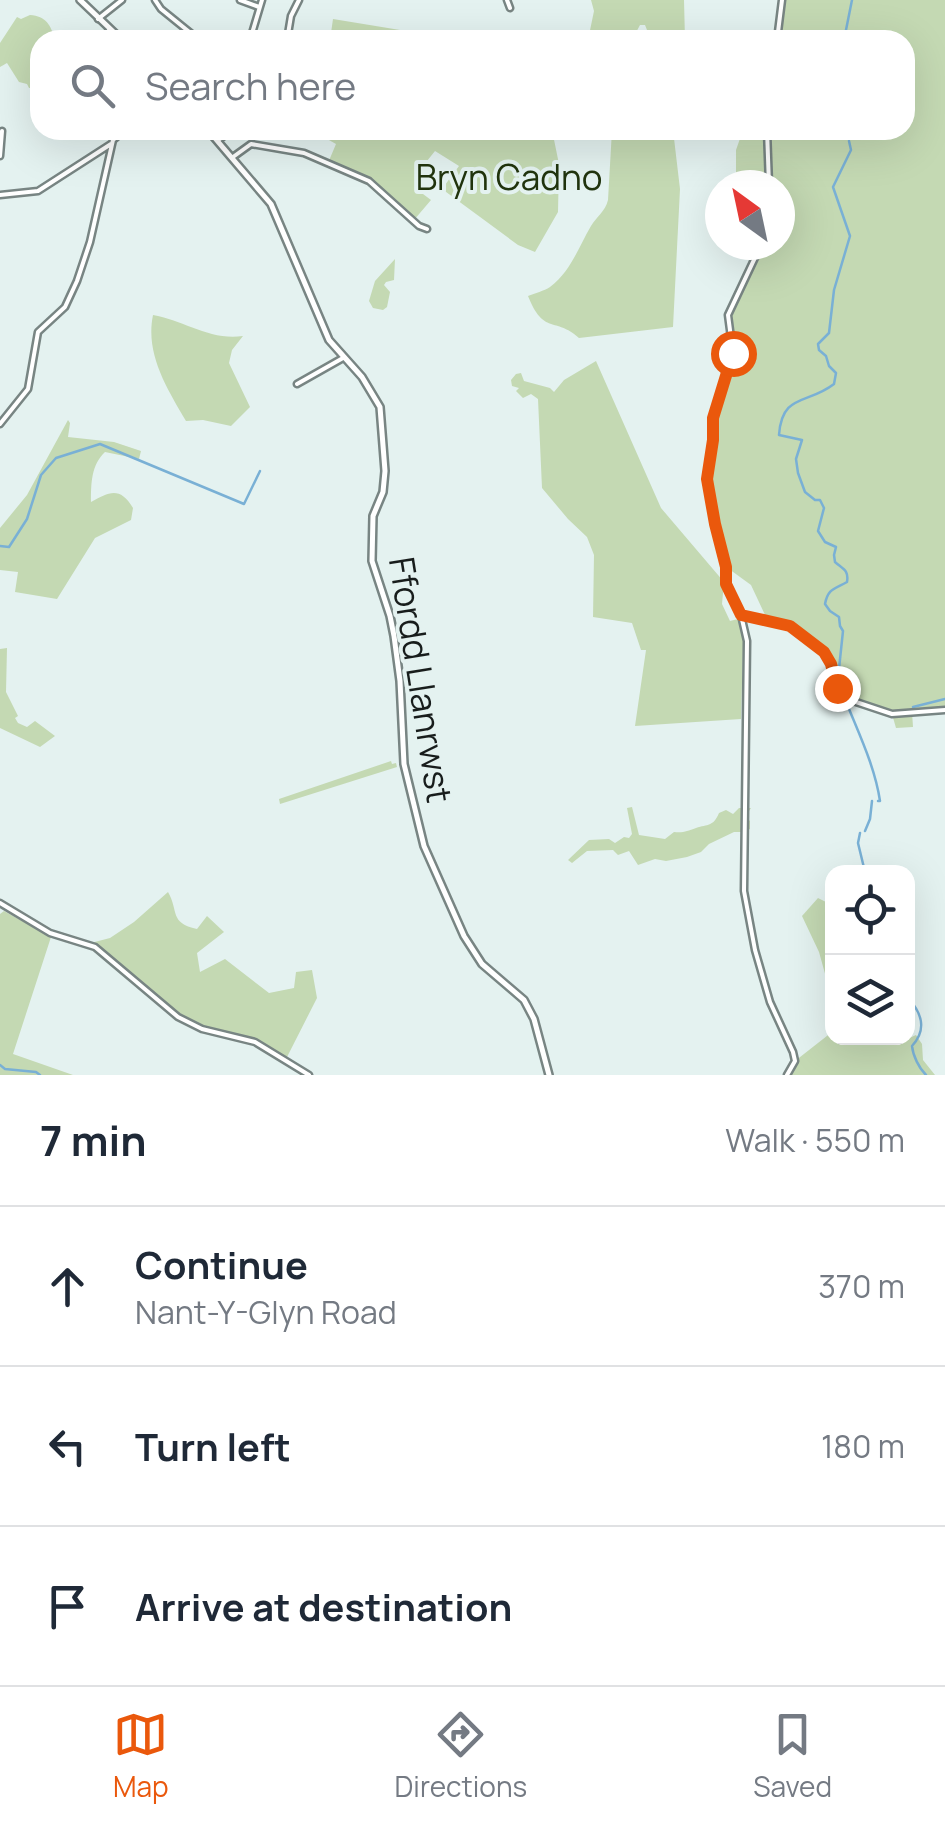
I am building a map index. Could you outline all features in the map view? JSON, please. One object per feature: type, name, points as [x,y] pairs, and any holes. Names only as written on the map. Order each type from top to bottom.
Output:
[{"type":"main road","points":[[80,0],[110,29]]},
{"type":"main road","name":"Ffordd Llanrwst","points":[[218,140],[271,204],[329,340],[377,399],[382,419],[385,480],[373,516],[372,560],[394,636],[404,764],[424,846],[464,936],[482,964],[524,1000],[534,1019],[549,1075]]},
{"type":"street","points":[[98,19],[122,0]]},
{"type":"street","points":[[155,0],[187,30]]},
{"type":"street","points":[[240,0],[258,7]]},
{"type":"street","points":[[252,30],[262,0]]},
{"type":"street","points":[[289,30],[299,0]]},
{"type":"street","points":[[506,0],[510,8]]},
{"type":"street","points":[[778,30],[782,0]]},
{"type":"street","points":[[0,156],[2,131]]},
{"type":"street","points":[[0,424],[28,389],[38,332],[65,308],[77,281],[114,140]]},
{"type":"street","points":[[767,140],[767,170]]},
{"type":"street","points":[[0,195],[38,191],[112,144]]},
{"type":"street","points":[[232,156],[251,144],[304,153],[370,180],[427,230]]},
{"type":"street","points":[[754,260],[728,315],[733,353],[713,418],[707,479],[726,567],[726,584],[741,615],[747,641],[744,891],[770,1002],[793,1052],[794,1061],[787,1075]]},
{"type":"street","points":[[297,384],[343,358]]},
{"type":"street","points":[[741,615],[790,626],[824,652],[844,698],[892,714],[945,710]]},
{"type":"street","points":[[0,903],[50,933],[95,948],[178,1017],[202,1029],[256,1042],[309,1075]]},
{"type":"green space","points":[[591,0],[684,0],[685,30],[647,30],[640,25],[637,30],[590,30],[594,11]]},
{"type":"green space","points":[[785,0],[945,0],[945,710],[912,712],[913,727],[896,728],[892,714],[844,698],[833,661],[824,648],[790,622],[766,617],[751,585],[729,569],[710,481],[715,418],[735,346],[731,318],[757,260],[795,260],[795,170],[770,170],[769,140],[915,140],[915,30],[780,30]]},
{"type":"green space","points":[[30,15],[40,17],[52,30],[30,30],[30,88],[19,82],[7,63],[0,67],[0,43],[17,17]]},
{"type":"green space","points":[[333,19],[400,30],[331,30]]},
{"type":"green space","name":"Bryn Cadno","points":[[329,140],[554,140],[559,164],[558,212],[535,252],[518,245],[442,189],[459,166],[435,151],[415,176],[415,188],[431,200],[414,220],[369,181],[328,163],[336,144]]},
{"type":"green space","points":[[611,140],[674,140],[680,189],[673,327],[579,338],[545,321],[534,308],[528,296],[550,287],[563,274],[608,200]]},
{"type":"green space","points":[[740,140],[766,140],[768,170],[736,170]]},
{"type":"green space","points":[[395,259],[394,280],[384,285],[390,292],[387,307],[373,308],[369,301],[375,281]]},
{"type":"green space","points":[[153,315],[219,336],[243,336],[232,350],[229,363],[250,407],[231,426],[186,421],[155,357]]},
{"type":"green space","points":[[596,361],[661,508],[724,582],[722,604],[730,621],[742,618],[747,645],[743,645],[741,719],[635,726],[646,650],[641,650],[632,623],[593,617],[594,555],[587,537],[542,488],[538,399],[531,394],[523,398],[511,380],[521,373],[524,381],[554,392],[564,380]]},
{"type":"green space","points":[[68,420],[68,437],[114,442],[141,451],[139,459],[105,452],[94,469],[92,482],[91,502],[119,494],[133,508],[131,520],[95,538],[57,599],[15,592],[18,572],[0,570],[0,528],[27,495]]},
{"type":"green space","points":[[7,648],[6,692],[18,716],[15,718],[27,727],[35,721],[55,736],[40,747],[0,728],[0,649]]},
{"type":"green space","points":[[391,761],[397,767],[280,804],[279,799]]},
{"type":"green space","points":[[632,807],[639,835],[665,839],[674,832],[710,824],[719,813],[726,810],[733,814],[739,808],[751,808],[745,817],[750,821],[750,829],[734,832],[701,852],[666,861],[655,859],[638,865],[629,851],[618,855],[613,850],[587,851],[572,863],[568,860],[589,840],[609,839],[615,843],[629,838],[632,834],[627,808]]},
{"type":"green space","points":[[168,892],[182,923],[197,929],[207,916],[224,932],[197,953],[200,972],[225,959],[269,993],[294,988],[296,972],[312,970],[317,998],[286,1059],[255,1042],[202,1029],[178,1017],[87,944],[110,938]]},
{"type":"green space","points":[[818,898],[825,902],[825,974],[819,952],[802,916]]},
{"type":"green space","points":[[4,911],[51,937],[13,1054],[73,1075],[0,1075],[0,914]]},
{"type":"green space","points":[[916,1035],[922,1044],[923,1060],[935,1075],[787,1075],[795,1061],[825,1037],[825,1045],[915,1045]]},
{"type":"waterway","points":[[846,30],[852,0]]},
{"type":"waterway","points":[[844,694],[838,678],[843,631],[839,617],[825,604],[830,592],[847,582],[847,575],[835,562],[836,547],[825,542],[818,531],[824,508],[820,500],[805,492],[798,473],[796,459],[802,440],[779,435],[785,412],[791,406],[834,384],[836,373],[818,344],[829,333],[834,290],[850,236],[833,187],[851,150],[849,141]]},
{"type":"waterway","points":[[0,546],[9,547],[27,519],[41,475],[56,458],[100,444],[244,504],[260,471]]},
{"type":"waterway","points":[[913,707],[945,699]]},
{"type":"waterway","points":[[847,704],[871,763],[878,801]]},
{"type":"waterway","points":[[865,831],[872,801]]},
{"type":"waterway","points":[[860,833],[858,843],[863,865]]},
{"type":"waterway","points":[[915,1007],[921,1022],[915,1042]]},
{"type":"waterway","points":[[913,1045],[917,1062],[926,1075]]},
{"type":"waterway","points":[[0,1065],[40,1075]]},
{"type":"route","points":[[733,353],[713,418],[707,479],[726,567],[726,584],[741,615],[783,622],[824,652],[837,688]]}]
